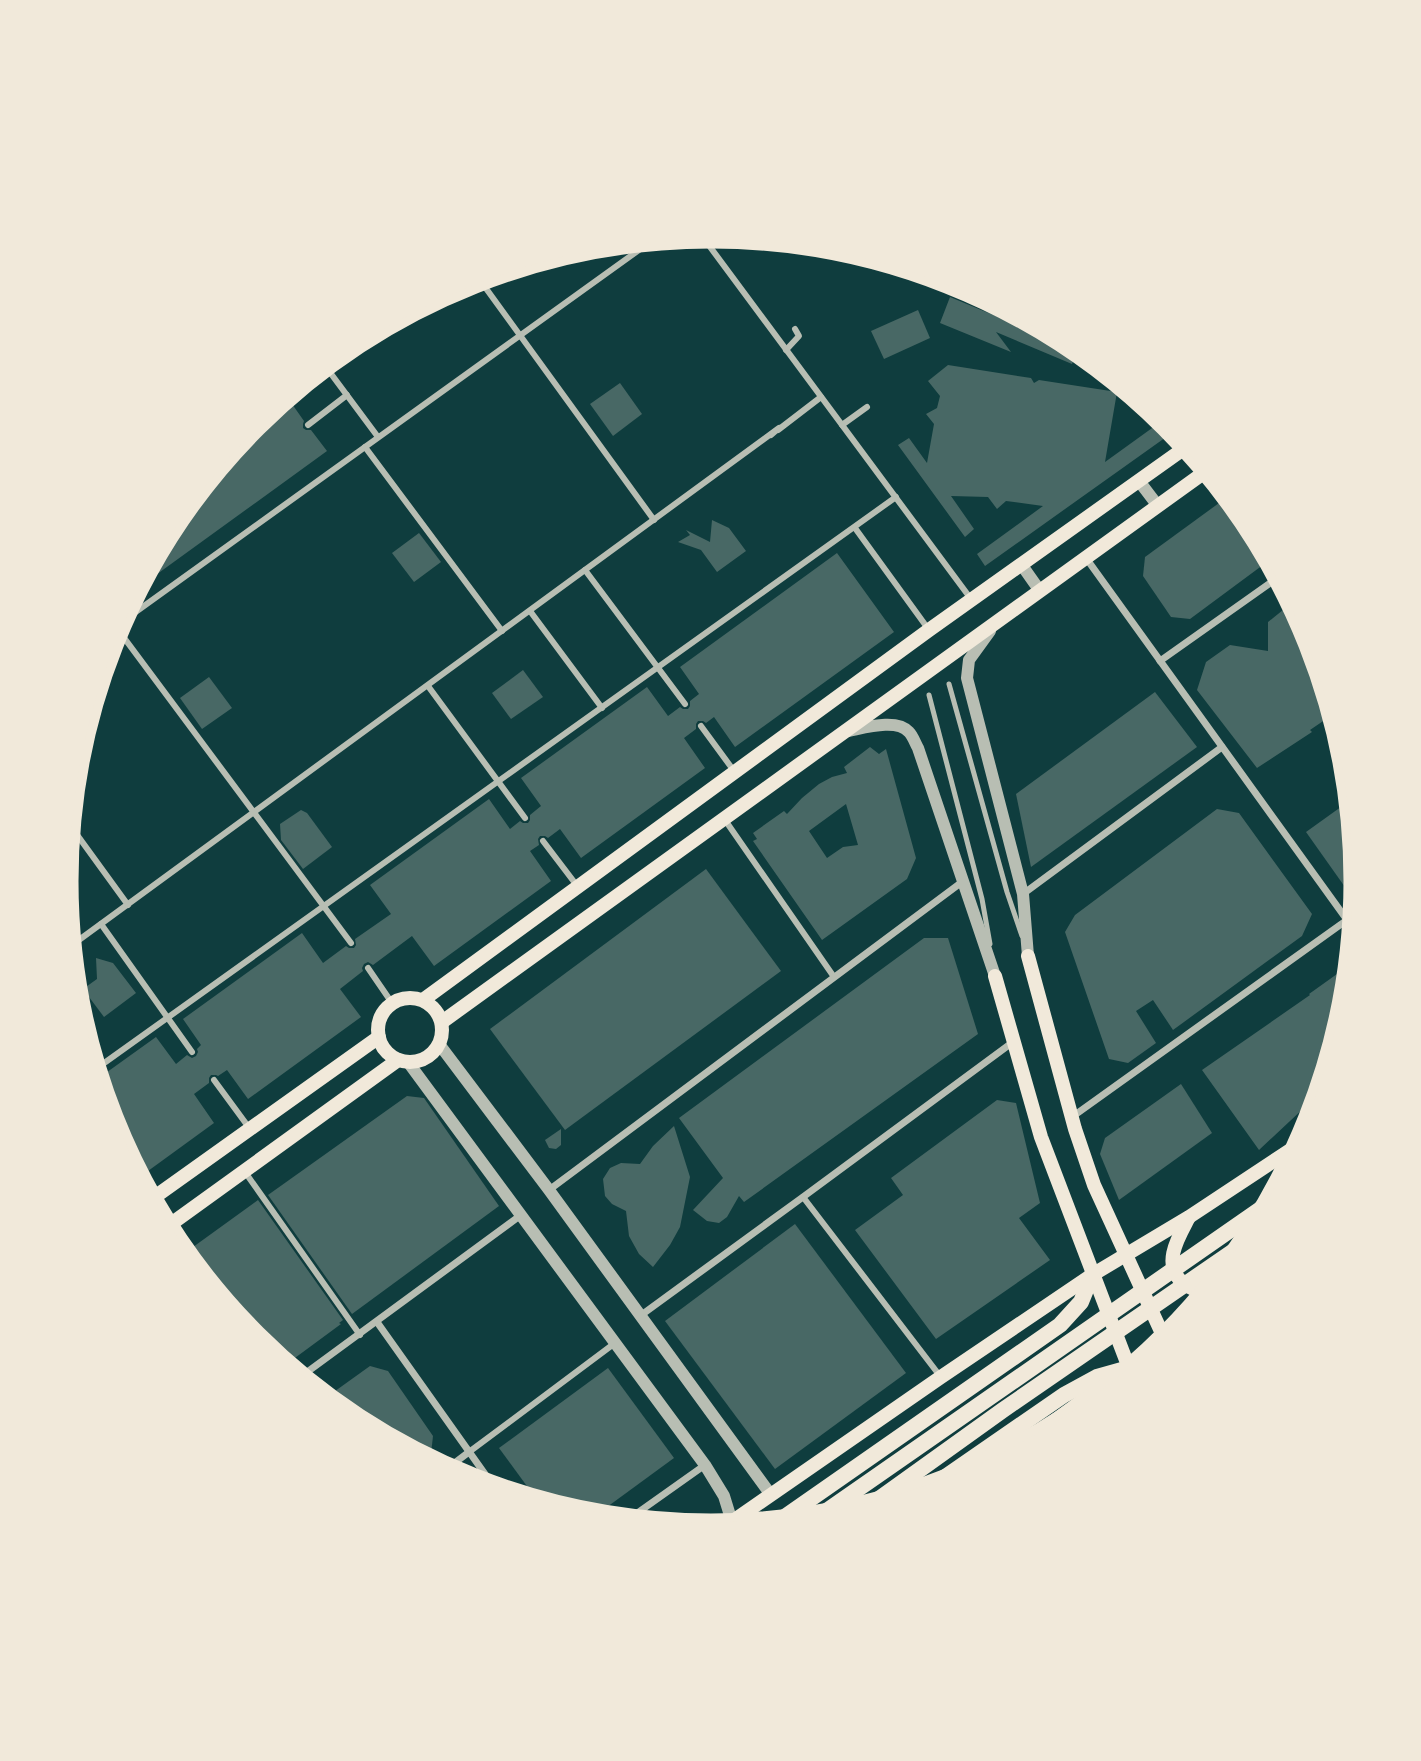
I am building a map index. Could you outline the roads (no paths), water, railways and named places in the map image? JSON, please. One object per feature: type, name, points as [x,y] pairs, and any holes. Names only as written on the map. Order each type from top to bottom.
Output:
[{"type":"highway","points":[[837,1505],[1252,1215]]},
{"type":"highway","points":[[889,1492],[1223,1259]]},
{"type":"highway","points":[[791,1512],[1060,1325],[1081,1302],[1092,1275]]},
{"type":"highway","points":[[962,1465],[1065,1395],[1097,1377],[1115,1372]]},
{"type":"main road","points":[[423,1000],[929,630],[1180,451]]},
{"type":"main road","points":[[442,1022],[1201,475]]},
{"type":"main road","points":[[1028,956],[1072,1117],[1094,1185],[1165,1327]]},
{"type":"main road","points":[[995,976],[1041,1138],[1127,1362]]},
{"type":"main road","points":[[173,1221],[403,1061],[429,1056],[442,1037],[442,1022],[438,1013],[423,1000],[412,998],[392,1003],[380,1018],[378,1027],[382,1046],[389,1054],[403,1061]]},
{"type":"main road","points":[[157,1195],[379,1037]]},
{"type":"main road","points":[[740,1517],[1092,1275],[1189,1217],[1286,1153]]},
{"type":"main road","points":[[1189,1217],[1172,1257],[1172,1267],[1178,1279],[1190,1289],[1198,1290]]},
{"type":"street","points":[[707,243],[972,600]]},
{"type":"street","points":[[135,609],[642,248]]},
{"type":"street","points":[[484,285],[654,520]]},
{"type":"street","points":[[786,350],[799,336],[795,328]]},
{"type":"street","points":[[329,371],[378,437]]},
{"type":"street","points":[[307,425],[347,396]]},
{"type":"street","points":[[77,942],[821,397]]},
{"type":"street","points":[[842,425],[867,407]]},
{"type":"street","points":[[365,447],[502,631]]},
{"type":"street","points":[[1139,481],[1158,506]]},
{"type":"street","points":[[101,1065],[895,497]]},
{"type":"street","points":[[855,527],[929,630]]},
{"type":"street","points":[[1086,558],[1346,919]]},
{"type":"street","points":[[1021,564],[1040,591]]},
{"type":"street","points":[[585,570],[685,704]]},
{"type":"street","points":[[1160,661],[1272,581]]},
{"type":"street","points":[[530,611],[602,708]]},
{"type":"street","points":[[1002,619],[984,638],[969,660],[967,678],[1023,894],[1028,956]]},
{"type":"street","points":[[122,638],[351,943]]},
{"type":"street","points":[[428,686],[525,818]]},
{"type":"street","points":[[844,732],[896,724],[909,731],[918,748],[995,976]]},
{"type":"street","points":[[701,726],[735,772]]},
{"type":"street","points":[[1023,894],[1222,747]]},
{"type":"street","points":[[724,818],[834,977]]},
{"type":"street","points":[[76,833],[128,905]]},
{"type":"street","points":[[543,841],[578,887]]},
{"type":"street","points":[[549,1190],[962,882]]},
{"type":"street","points":[[1072,1117],[1346,921]]},
{"type":"street","points":[[101,924],[192,1052]]},
{"type":"street","points":[[368,968],[392,1003]]},
{"type":"street","points":[[640,1315],[1013,1042]]},
{"type":"street","points":[[439,1044],[771,1495]]},
{"type":"street","points":[[403,1061],[521,1214],[705,1465],[724,1496],[727,1517]]},
{"type":"street","points":[[214,1080],[250,1129]]},
{"type":"street","points":[[244,1171],[360,1335]]},
{"type":"street","points":[[803,1198],[941,1377]]},
{"type":"street","points":[[307,1373],[521,1214]]},
{"type":"street","points":[[377,1322],[485,1476]]},
{"type":"street","points":[[454,1463],[615,1343]]},
{"type":"street","points":[[637,1513],[705,1465]]},
{"type":"lane","points":[[949,684],[1007,892],[1028,956]]},
{"type":"lane","points":[[929,695],[982,899],[995,976]]}]
